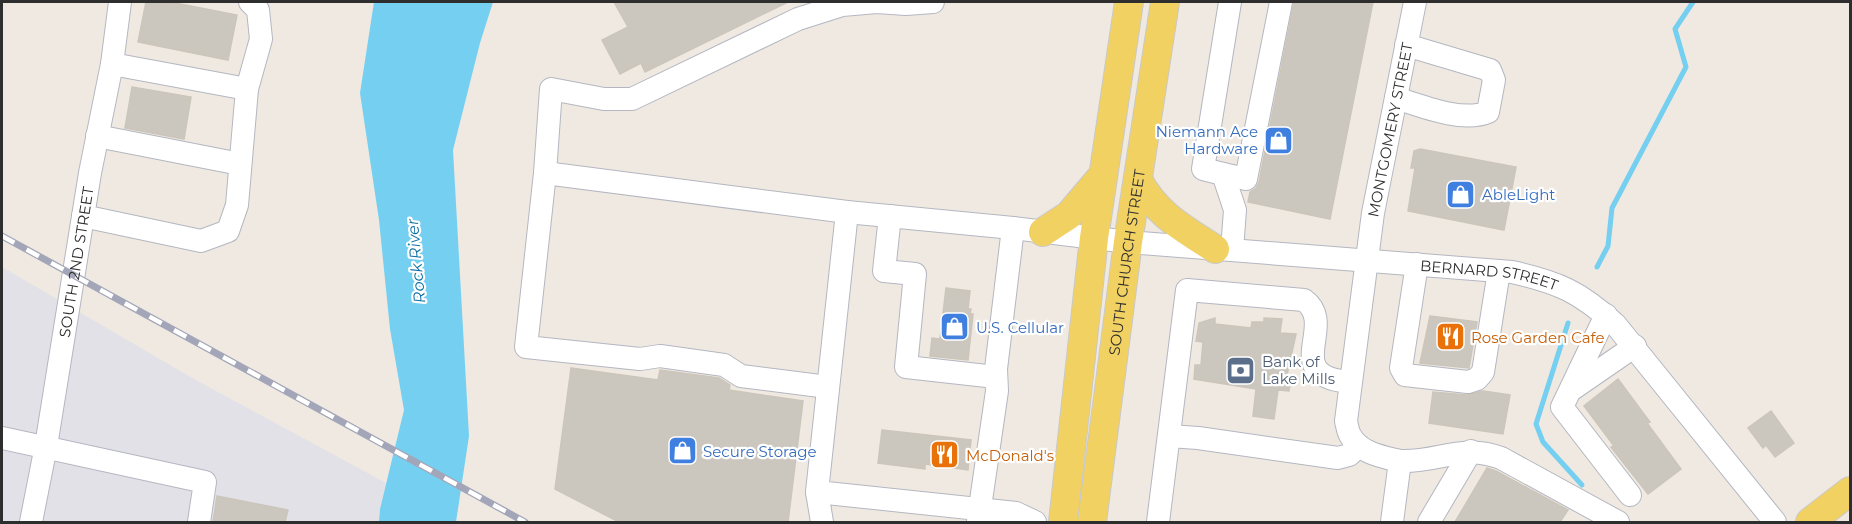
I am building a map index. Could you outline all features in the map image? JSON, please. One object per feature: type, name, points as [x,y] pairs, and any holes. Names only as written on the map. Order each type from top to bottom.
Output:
[{"type":"main road","points":[[1063,522],[1094,238],[1129,2]]},
{"type":"main road","name":"SOUTH CHURCH STREET","points":[[1092,522],[1128,242],[1165,2]]},
{"type":"main road","points":[[1043,232],[1069,215],[1103,175]]},
{"type":"main road","points":[[1138,180],[1148,198],[1168,218],[1224,250]]},
{"type":"main road","points":[[1810,522],[1851,491]]},
{"type":"street","name":"SOUTH 2ND STREET","points":[[31,522],[46,446],[97,136],[112,63],[120,2]]},
{"type":"street","points":[[83,216],[201,241],[228,231],[237,205],[247,89],[261,39],[258,10],[250,2]]},
{"type":"street","points":[[828,387],[741,376],[724,365],[660,356],[640,359],[526,347],[545,173],[551,90],[604,99],[632,99],[798,19],[842,5],[876,2],[933,2]]},
{"type":"street","points":[[1224,250],[1234,210],[1213,171],[1230,2]]},
{"type":"street","points":[[1213,171],[1246,179],[1281,2]]},
{"type":"street","name":"MONTGOMERY STREET","points":[[1359,446],[1349,435],[1346,421],[1350,382],[1373,213],[1415,2]]},
{"type":"street","points":[[1396,98],[1431,109],[1477,117],[1488,112],[1494,80],[1490,70],[1406,45]]},
{"type":"street","points":[[112,63],[247,89]]},
{"type":"street","points":[[97,136],[240,164]]},
{"type":"street","name":"BERNARD STREET","points":[[545,173],[848,212],[1128,242],[1499,271],[1543,279],[1558,284],[1594,304],[1606,315],[1635,346],[1775,522]]},
{"type":"street","points":[[825,521],[817,492],[848,212]]},
{"type":"street","points":[[890,216],[884,271],[915,274],[906,367],[996,377]]},
{"type":"street","points":[[979,515],[997,391],[996,377],[1013,228]]},
{"type":"street","points":[[1416,264],[1401,368],[1405,375],[1468,382],[1477,379],[1483,372],[1499,271]]},
{"type":"street","points":[[1158,522],[1187,290],[1304,300],[1312,306],[1315,314],[1312,360],[1317,370],[1332,381],[1350,382]]},
{"type":"street","points":[[1606,315],[1562,407],[1630,495]]},
{"type":"street","points":[[1570,390],[1635,346]]},
{"type":"street","points":[[1168,436],[1198,438],[1338,458],[1349,455],[1359,446],[1371,453],[1400,461],[1421,461],[1471,451],[1487,453],[1501,458],[1618,522]]},
{"type":"street","points":[[2,438],[205,482],[199,522]]},
{"type":"street","points":[[1429,522],[1471,451]]},
{"type":"street","points":[[1392,522],[1400,461]]},
{"type":"street","points":[[817,492],[979,515],[1016,513],[1035,522]]},
{"type":"shaded area","points":[[2,267],[194,379],[386,483],[379,522],[2,522]]},
{"type":"water","name":"Rock River","points":[[374,2],[493,2],[480,43],[453,150],[469,436],[456,522],[379,522],[380,509],[404,410],[390,329],[379,220],[360,93]]},
{"type":"building","points":[[146,2],[170,2],[237,15],[228,60],[138,42]]},
{"type":"building","points":[[614,2],[788,2],[645,72],[641,63],[620,74],[602,40],[628,27]]},
{"type":"building","points":[[1294,2],[1373,2],[1330,219],[1248,202],[1250,192],[1259,182]]},
{"type":"building","points":[[132,87],[191,97],[184,139],[125,128]]},
{"type":"building","points":[[1420,149],[1516,167],[1504,230],[1408,211],[1415,168],[1411,168],[1414,151]]},
{"type":"building","points":[[946,288],[970,291],[968,309],[971,309],[970,314],[973,314],[968,360],[930,356],[932,338],[940,339]]},
{"type":"building","name":"Rose Garden Cafe","points":[[1430,316],[1477,322],[1469,368],[1420,363]]},
{"type":"building","name":"Bank of Lake Mills","points":[[1215,318],[1215,324],[1251,328],[1252,322],[1264,322],[1264,318],[1282,319],[1280,333],[1296,334],[1287,375],[1291,376],[1289,391],[1278,390],[1274,419],[1253,416],[1256,389],[1194,379],[1195,365],[1201,365],[1203,342],[1196,341],[1199,323]]},
{"type":"building","points":[[571,368],[658,380],[660,370],[719,378],[730,385],[729,390],[803,401],[788,522],[619,522],[555,489]]},
{"type":"building","points":[[1618,379],[1681,469],[1648,494],[1611,447],[1614,446],[1584,406]]},
{"type":"building","points":[[1483,391],[1510,395],[1503,434],[1429,423],[1433,392],[1467,395]]},
{"type":"building","points":[[1771,411],[1794,443],[1775,457],[1766,445],[1763,448],[1748,428]]},
{"type":"building","points":[[882,430],[971,440],[968,470],[925,464],[925,469],[878,463]]},
{"type":"building","points":[[1487,468],[1568,510],[1560,522],[1455,522]]},
{"type":"building","points":[[217,496],[288,510],[285,522],[213,522]]},
{"type":"waterway","points":[[1597,267],[1608,246],[1612,208],[1686,67],[1675,29],[1693,2]]},
{"type":"waterway","points":[[1568,323],[1536,424],[1543,442],[1582,485]]},
{"type":"railway","points":[[2,236],[525,522]]},
{"type":"place","name":"Niemann Ace Hardware","points":[[1279,140]]},
{"type":"place","name":"AbleLight","points":[[1461,194]]},
{"type":"place","name":"U.S. Cellular","points":[[955,327]]},
{"type":"place","name":"Rose Garden Cafe","points":[[1450,337]]},
{"type":"place","name":"Bank of Lake Mills","points":[[1241,370]]},
{"type":"place","name":"Secure Storage","points":[[682,451]]},
{"type":"place","name":"McDonald's","points":[[945,455]]}]
